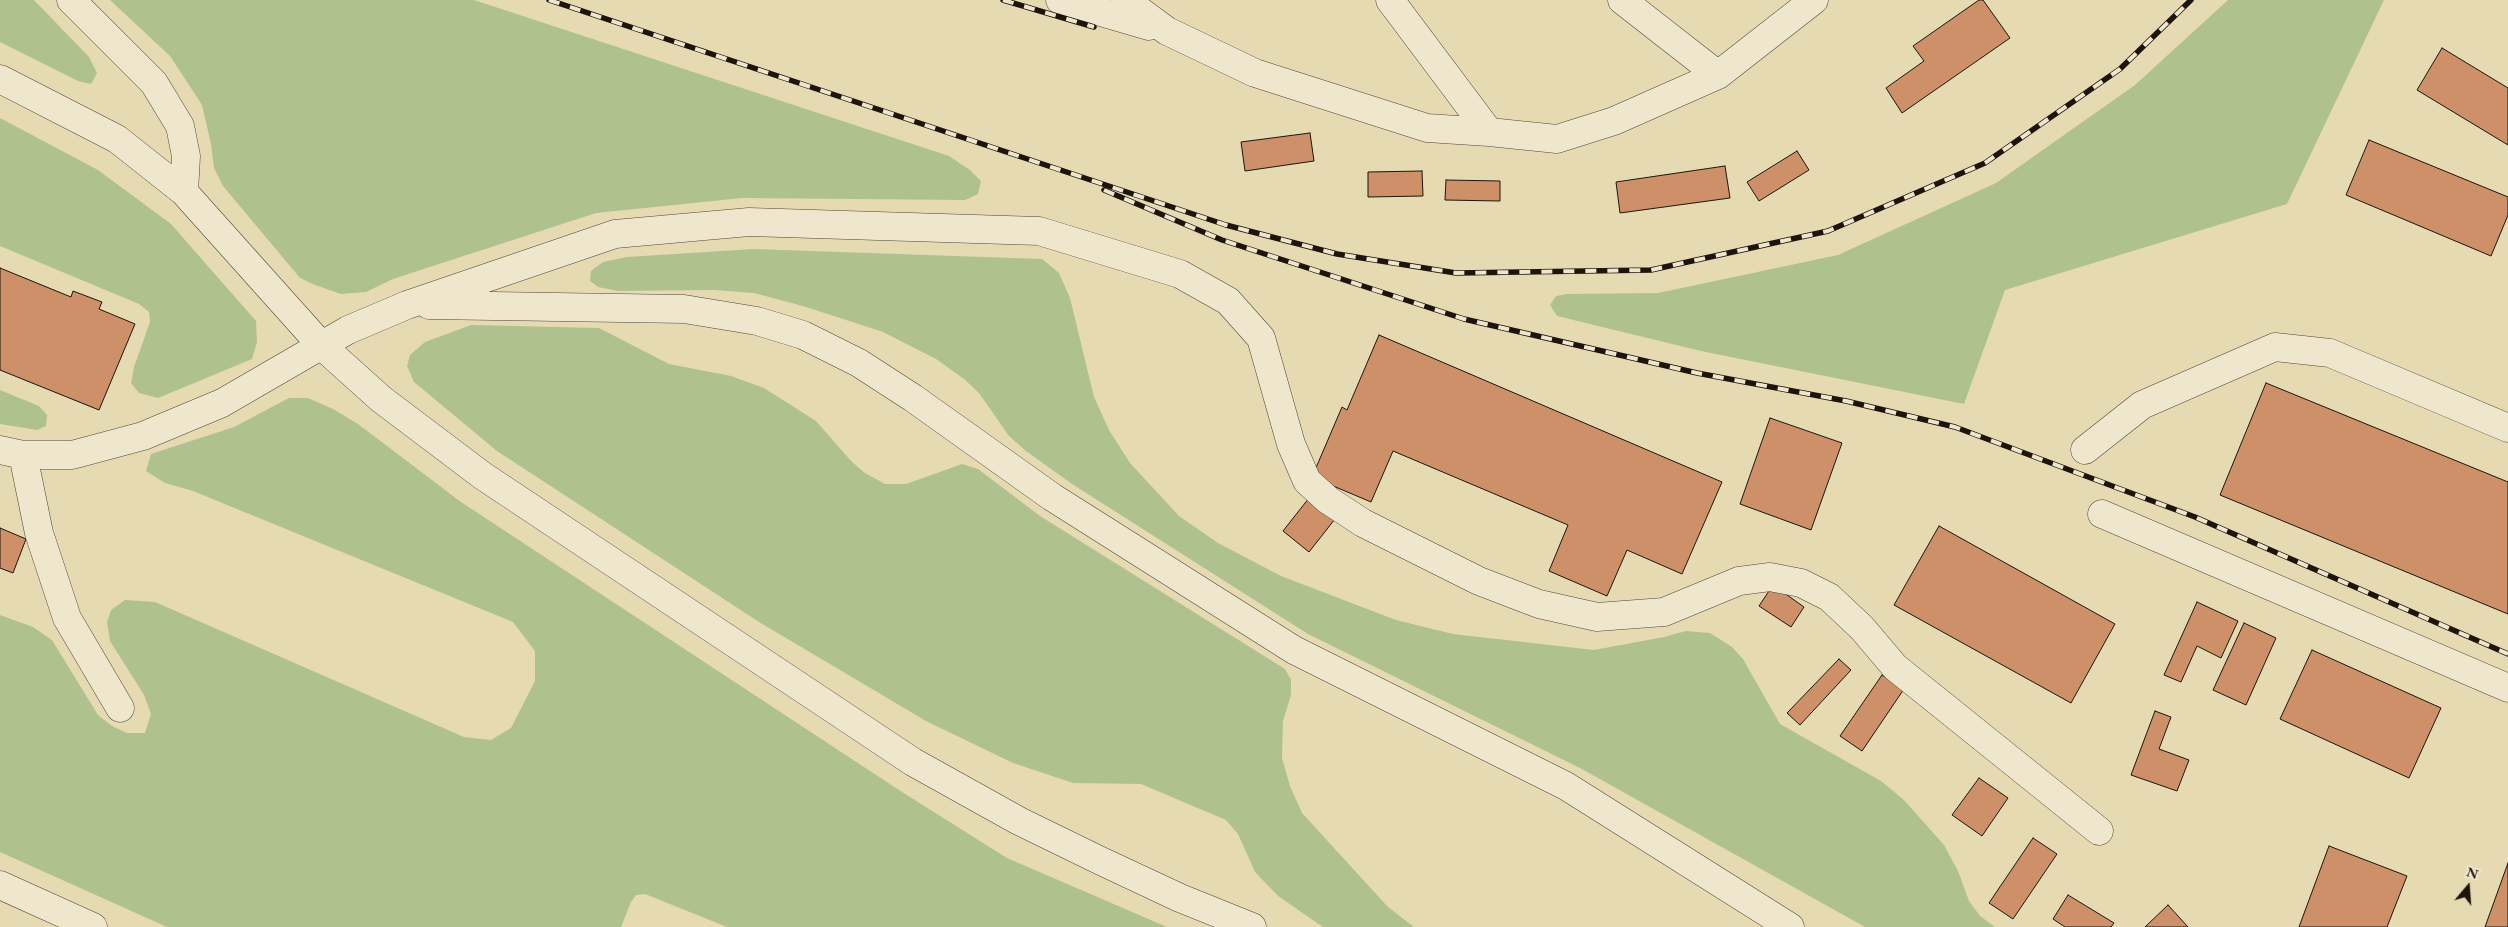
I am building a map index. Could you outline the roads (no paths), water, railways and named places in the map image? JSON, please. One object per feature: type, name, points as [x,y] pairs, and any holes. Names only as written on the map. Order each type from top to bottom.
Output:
[{"type":"street","points":[[71,0],[154,83],[180,126],[186,156],[184,192]]},
{"type":"street","points":[[1060,0],[1167,31],[1255,73],[1427,128],[1489,132],[1557,140],[1614,121],[1718,75],[1814,0]]},
{"type":"street","points":[[1125,0],[1167,31]]},
{"type":"street","points":[[1390,0],[1489,132]]},
{"type":"street","points":[[1622,0],[1718,75]]},
{"type":"street","points":[[0,79],[117,139],[184,192],[321,345],[381,399],[483,476],[913,762],[1019,822],[1180,898],[1252,927]]},
{"type":"street","points":[[120,708],[67,618],[11,452],[72,456],[143,436],[222,403],[348,330],[407,305],[616,234],[749,222],[1039,232],[1180,274],[1228,301],[1260,338],[1291,444],[1306,481],[1328,500],[1363,523],[1479,580],[1539,604],[1596,617],[1664,612],[1739,581],[1770,577],[1801,583],[1829,597],[1862,628],[1895,666],[2099,831]]},
{"type":"street","points":[[407,305],[684,309],[757,321],[803,335],[859,363],[1052,497],[1294,650],[1566,786],[1790,927]]},
{"type":"street","points":[[2086,450],[2142,405],[2275,347],[2330,353],[2508,428]]},
{"type":"street","points":[[2102,514],[2508,688]]},
{"type":"street","points":[[0,885],[93,927]]},
{"type":"railway","points":[[549,0],[1226,225],[1337,254],[1456,273],[1651,270],[1828,231],[1985,163],[2120,69],[2191,0]]},
{"type":"railway","points":[[1003,0],[1094,27]]},
{"type":"railway","points":[[1104,190],[1222,240],[1464,319],[1697,373],[1846,401],[1955,427],[2195,517],[2508,654]]}]
